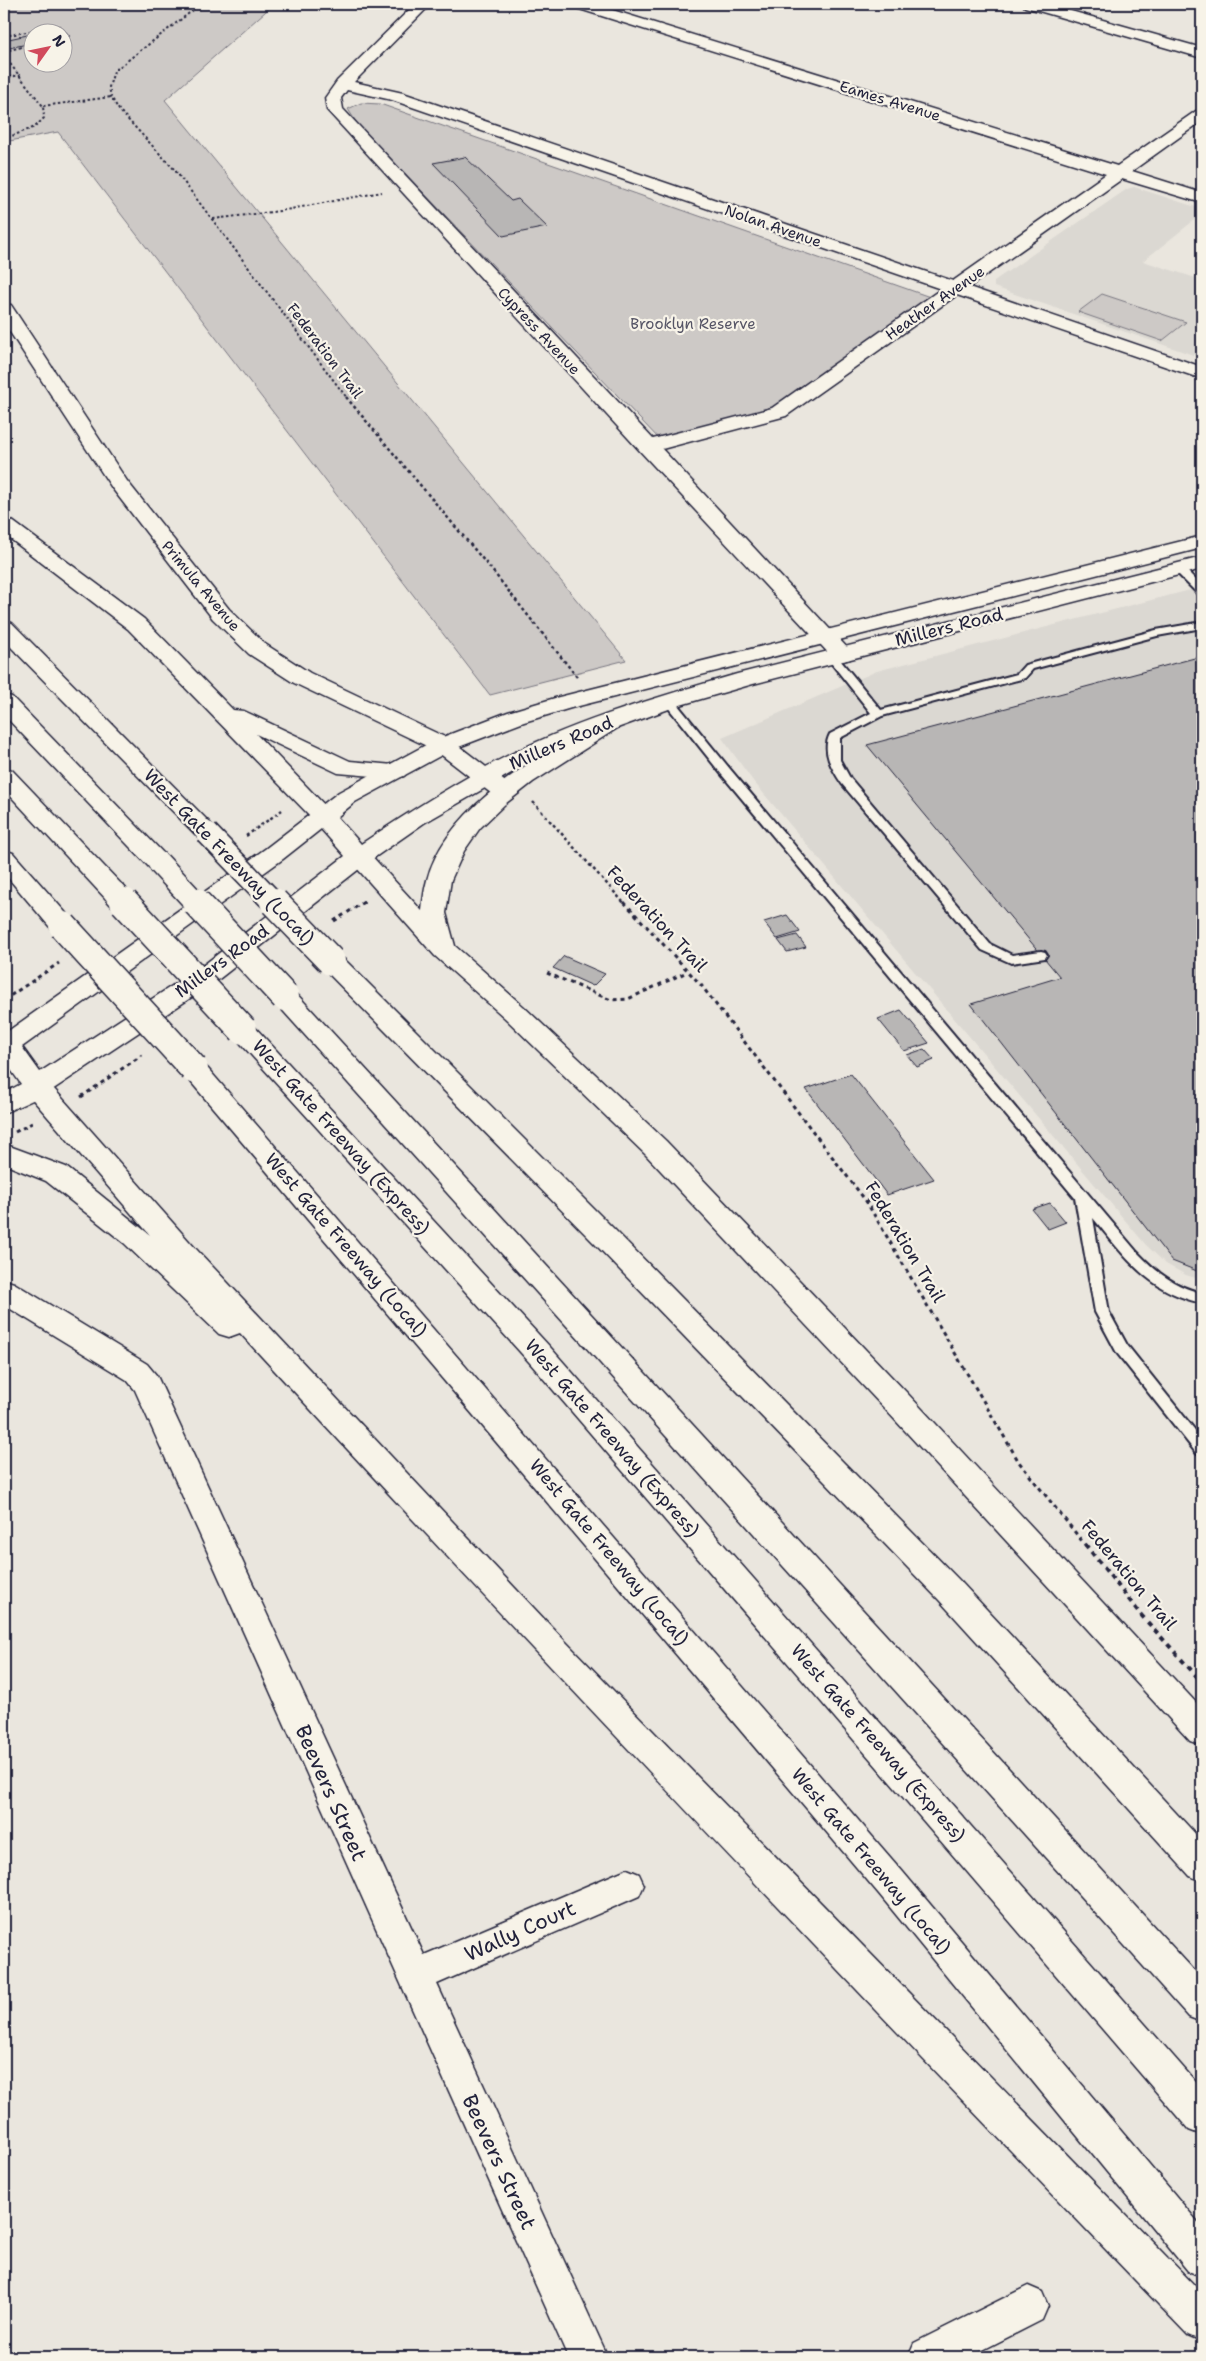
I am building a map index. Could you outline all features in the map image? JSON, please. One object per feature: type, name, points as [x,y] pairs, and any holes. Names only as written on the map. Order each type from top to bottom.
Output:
[{"type":"main road","name":"Cypress Avenue","points":[[423,4],[343,84],[333,98],[334,110],[834,649]]},
{"type":"main road","name":"Eames Avenue","points":[[578,4],[1202,198]]},
{"type":"main road","points":[[1030,4],[1202,53]]},
{"type":"main road","name":"Nolan Avenue","points":[[343,84],[397,96],[1202,373]]},
{"type":"main road","name":"Heather Avenue","points":[[647,447],[779,412],[1202,114]]},
{"type":"main road","name":"Primula Avenue","points":[[4,309],[119,484],[227,620],[257,649],[302,678],[443,745],[495,784]]},
{"type":"main road","points":[[4,524],[136,624],[322,816],[444,950],[514,1012],[656,1148],[902,1408],[1202,1731]]},
{"type":"main road","name":"Millers Road","points":[[4,1104],[36,1087],[210,973],[359,857],[416,818],[495,784],[611,722],[669,701],[834,649],[1202,542]]},
{"type":"main road","name":"Millers Road","points":[[5,1044],[274,854],[347,798],[443,745],[516,717],[592,697],[834,649],[1202,563]]},
{"type":"main road","name":"West Gate Freeway (Local)","points":[[4,628],[331,961],[606,1237],[950,1591],[1202,1865]]},
{"type":"main road","points":[[4,702],[285,997],[1202,2005]]},
{"type":"main road","points":[[219,708],[346,768],[396,771]]},
{"type":"main road","name":"West Gate Freeway (Express)","points":[[4,776],[243,1030],[540,1355],[1202,2117]]},
{"type":"main road","points":[[444,950],[434,914],[440,878],[449,854],[495,784]]},
{"type":"main road","name":"West Gate Freeway (Local)","points":[[4,858],[63,926],[194,1068],[891,1883],[1202,2257]]},
{"type":"main road","points":[[5,1044],[36,1087],[110,1172],[421,1510],[762,1869],[1202,2321]]},
{"type":"main road","points":[[4,1154],[56,1174],[134,1236],[421,1510]]},
{"type":"main road","name":"Beevers Street","points":[[4,1291],[137,1372],[147,1384],[414,1977],[588,2357]]},
{"type":"main road","name":"Wally Court","points":[[414,1977],[626,1885]]},
{"type":"main road","points":[[928,2357],[1028,2306]]},
{"type":"lane","points":[[1179,569],[1202,592]]},
{"type":"lane","points":[[1041,955],[1011,959],[986,947],[836,767],[831,753],[834,736],[878,714],[1021,676],[1029,667],[1156,633],[1202,625]]},
{"type":"lane","points":[[834,649],[878,714]]},
{"type":"lane","points":[[669,701],[1082,1197],[1148,1273],[1164,1285],[1178,1292],[1202,1298]]},
{"type":"lane","points":[[1082,1197],[1102,1312],[1122,1349],[1202,1450]]},
{"type":"path","points":[[43,106],[111,97],[109,86],[114,72],[201,4]]},
{"type":"path","points":[[4,36],[22,33]]},
{"type":"path","points":[[4,50],[22,47]]},
{"type":"path","points":[[4,56],[43,106],[44,118],[35,127],[4,139]]},
{"type":"path","points":[[4,61],[8,60]]},
{"type":"path","points":[[4,78],[20,75]]},
{"type":"path","name":"Federation Trail","points":[[111,97],[119,110],[168,162],[359,414],[491,569],[592,697]]},
{"type":"path","points":[[212,219],[280,211],[405,188]]},
{"type":"path","name":"Federation Trail","points":[[560,834],[701,985],[866,1201],[1019,1462],[1142,1616],[1202,1682]]},
{"type":"path","points":[[547,972],[611,1000],[628,999],[687,972]]},
{"type":"path","points":[[4,1000],[10,998]]},
{"type":"shaded area","points":[[1134,187],[1202,209],[1202,214],[1143,261],[1202,280],[1202,358],[994,287],[994,281],[1127,189]]},
{"type":"shaded area","points":[[1202,587],[1202,1280],[1186,1275],[1166,1264],[1146,1245],[753,781],[722,738],[877,671]]},
{"type":"green space","points":[[4,4],[274,4],[165,100],[626,660],[490,695],[58,132],[4,142]]},
{"type":"green space","name":"Brooklyn Reserve","points":[[361,103],[380,104],[930,297],[770,409],[661,441],[356,122],[348,109]]},
{"type":"green space","points":[[1102,294],[1186,322],[1162,341],[1078,312]]},
{"type":"building","points":[[22,36],[22,45],[4,49],[4,40]]},
{"type":"building","points":[[465,157],[511,201],[518,199],[547,227],[503,236],[433,163]]},
{"type":"building","points":[[1202,656],[1202,1273],[1172,1261],[971,1004],[1060,977],[867,745]]},
{"type":"building","points":[[787,915],[800,932],[777,939],[764,922]]},
{"type":"building","points":[[797,935],[806,947],[787,952],[778,940]]},
{"type":"building","points":[[564,956],[605,974],[593,986],[553,968]]},
{"type":"building","points":[[901,1010],[929,1043],[904,1051],[878,1019]]},
{"type":"building","points":[[924,1049],[934,1060],[917,1067],[907,1055]]},
{"type":"building","points":[[851,1074],[934,1179],[887,1195],[806,1089]]},
{"type":"building","points":[[1050,1203],[1066,1222],[1048,1229],[1032,1209]]}]
